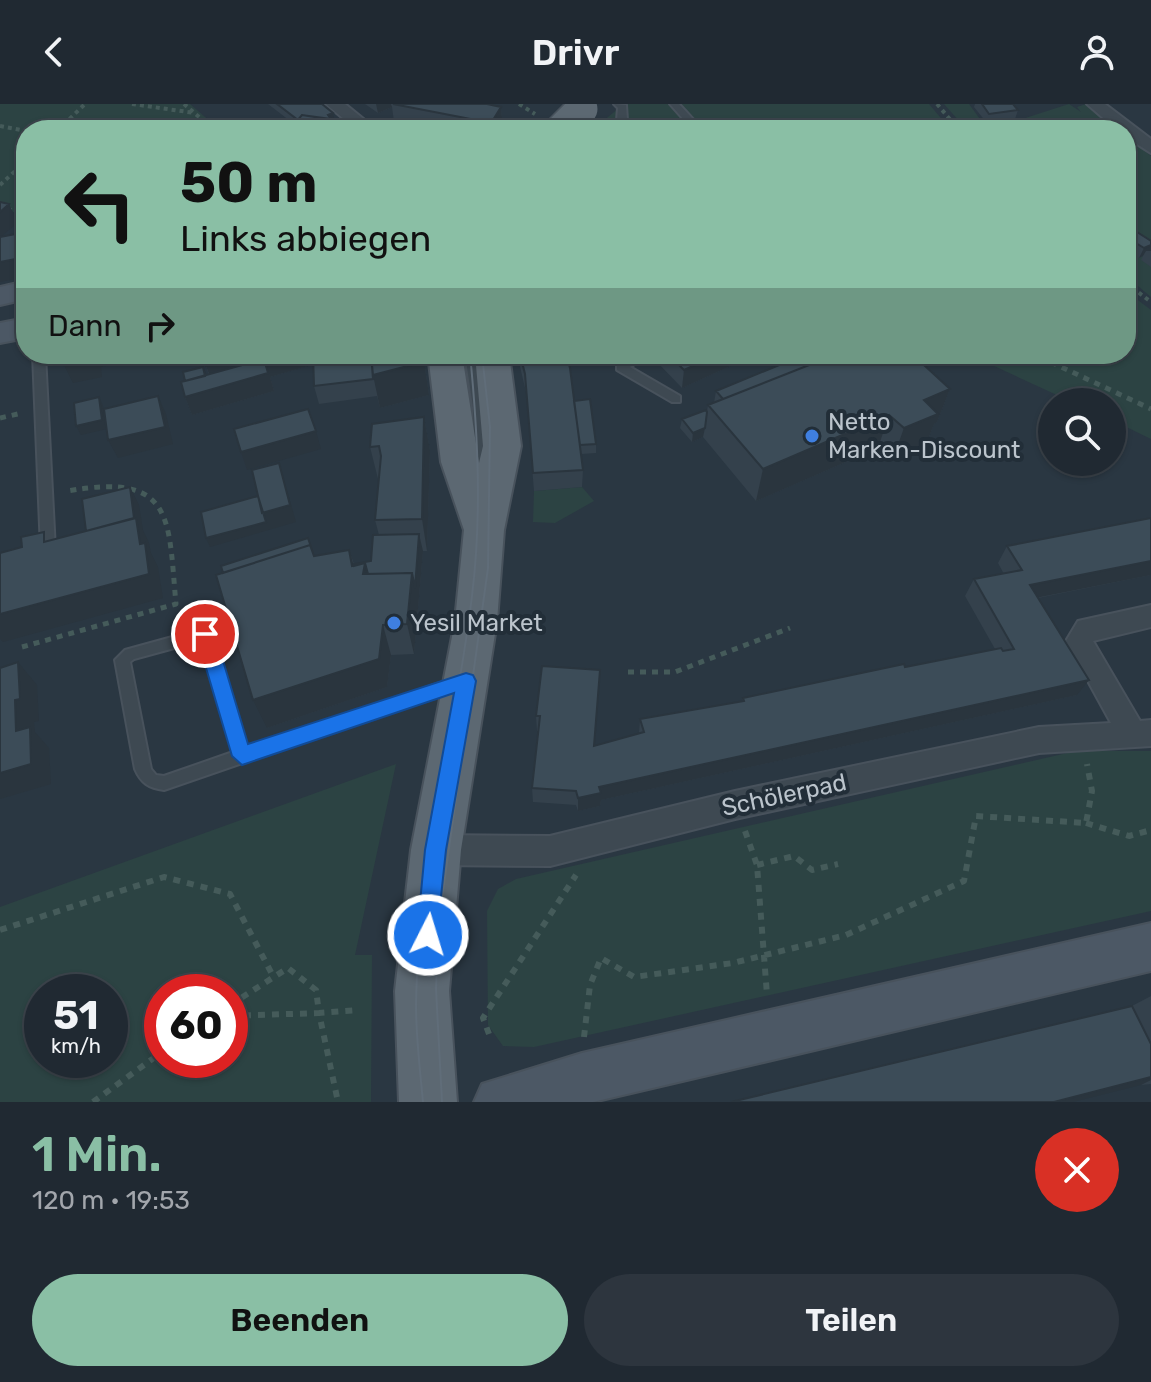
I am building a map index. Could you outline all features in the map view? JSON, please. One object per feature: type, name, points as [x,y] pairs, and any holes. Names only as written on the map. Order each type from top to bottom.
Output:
[{"type":"main road","points":[[561,120],[585,106]]},
{"type":"main road","points":[[446,364],[460,462],[484,530]]},
{"type":"main road","points":[[428,1102],[422,991],[436,850],[466,681],[484,530],[502,446],[493,364]]},
{"type":"street","points":[[334,104],[355,120]]},
{"type":"street","points":[[1095,104],[1115,120]]},
{"type":"street","name":"Schölerpad","points":[[1142,733],[1079,641],[1087,629],[1151,616]]},
{"type":"street","name":"Schölerpad","points":[[436,850],[550,851],[735,805],[1039,740],[1142,733]]},
{"type":"street","points":[[500,1102],[1151,947]]},
{"type":"lane","points":[[674,104],[689,120]]},
{"type":"lane","points":[[39,364],[48,550]]},
{"type":"lane","points":[[473,364],[479,407],[480,518],[484,530]]},
{"type":"lane","points":[[626,364],[621,367],[676,399]]},
{"type":"lane","points":[[242,756],[205,634],[130,654],[122,660],[146,778],[164,783],[466,681]]},
{"type":"path","points":[[67,120],[85,104]]},
{"type":"path","points":[[132,104],[195,113]]},
{"type":"path","points":[[184,104],[203,120]]},
{"type":"path","points":[[519,104],[545,120]]},
{"type":"path","points":[[937,104],[951,120]]},
{"type":"path","points":[[0,185],[16,170]]},
{"type":"path","points":[[1056,364],[1151,409]]},
{"type":"path","points":[[22,647],[176,604],[166,515],[154,502],[134,489],[95,485],[46,495]]},
{"type":"path","points":[[628,672],[675,672],[790,628]]},
{"type":"path","points":[[1078,736],[1092,791],[1086,823]]},
{"type":"path","points":[[735,805],[757,865],[768,1036]]},
{"type":"path","points":[[583,1046],[590,985],[601,958],[634,977],[762,956],[846,935],[964,881],[976,816],[1086,823],[1129,836],[1151,830]]},
{"type":"path","points":[[489,1034],[483,1018],[579,869],[583,843]]},
{"type":"path","points":[[757,865],[794,856],[812,870],[838,864]]},
{"type":"path","points":[[0,930],[164,877],[230,894],[273,976]]},
{"type":"path","points":[[248,993],[288,968],[316,990],[338,1102]]},
{"type":"path","points":[[248,1015],[359,1010]]},
{"type":"path","points":[[93,1102],[144,1065]]},
{"type":"green space","points":[[0,104],[190,104],[208,120],[16,120],[16,212],[0,211]]},
{"type":"green space","points":[[624,104],[929,104],[943,120],[604,120]]},
{"type":"green space","points":[[944,104],[969,104],[981,120],[958,120]]},
{"type":"green space","points":[[1069,104],[1081,112],[1077,107],[1086,104],[1106,120],[1019,120]]},
{"type":"green space","points":[[1136,144],[1151,156],[1151,297],[1136,284]]},
{"type":"green space","points":[[1136,299],[1151,310],[1151,439],[1126,427],[1126,388],[1042,388],[990,364],[1136,364]]},
{"type":"green space","points":[[582,487],[594,501],[555,523],[533,522],[534,491]]},
{"type":"green space","points":[[1076,751],[1151,751],[1151,911],[534,1047],[503,1046],[488,1025],[487,911],[498,889],[516,879]]},
{"type":"green space","points":[[396,764],[355,955],[372,955],[371,1102],[0,1102],[0,907]]},
{"type":"building","points":[[277,104],[322,104],[333,113],[328,115],[331,119],[302,115],[298,120]]},
{"type":"building","points":[[393,104],[487,104],[501,107],[493,120],[476,120]]},
{"type":"building","points":[[982,104],[1013,104],[1018,110],[989,114]]},
{"type":"building","points":[[302,115],[334,120],[298,120]]},
{"type":"building","points":[[0,202],[9,204],[0,212]]},
{"type":"building","points":[[1136,232],[1151,241],[1151,245],[1144,248],[1136,243]]},
{"type":"building","points":[[16,234],[16,259],[0,262],[0,237]]},
{"type":"building","points":[[246,364],[265,364],[268,373],[185,397],[181,382]]},
{"type":"building","points":[[313,364],[372,364],[373,379],[314,386]]},
{"type":"building","points":[[372,364],[415,364],[373,375]]},
{"type":"building","points":[[522,364],[569,364],[583,470],[533,473]]},
{"type":"building","points":[[678,364],[698,364],[684,370]]},
{"type":"building","points":[[782,364],[812,364],[723,399],[716,391]]},
{"type":"building","points":[[812,364],[923,364],[950,389],[924,400],[938,414],[904,428],[889,415],[763,469],[708,405]]},
{"type":"building","points":[[203,367],[205,376],[185,381],[183,372]]},
{"type":"building","points":[[158,396],[165,427],[108,440],[104,409]]},
{"type":"building","points":[[99,397],[102,420],[76,426],[74,403]]},
{"type":"building","points":[[590,399],[596,444],[580,445],[574,401]]},
{"type":"building","points":[[308,409],[316,431],[241,452],[234,429]]},
{"type":"building","points":[[706,410],[705,428],[693,433],[682,419]]},
{"type":"building","points":[[424,417],[422,519],[375,520],[381,456],[379,446],[370,447],[372,424]]},
{"type":"building","points":[[279,463],[290,505],[262,513],[252,470]]},
{"type":"building","points":[[130,487],[134,518],[86,531],[82,499]]},
{"type":"building","points":[[258,496],[266,522],[206,538],[201,512]]},
{"type":"building","points":[[136,518],[140,544],[145,543],[149,574],[0,614],[0,553],[22,547],[21,537],[44,532],[44,542]]},
{"type":"building","points":[[1151,518],[1151,561],[1030,585],[1089,680],[599,787],[601,793],[578,798],[576,791],[532,788],[542,666],[600,670],[594,746],[644,732],[640,719],[744,701],[743,698],[904,664],[905,667],[1001,648],[1003,651],[1014,649],[974,579],[1022,570],[1007,546]]},
{"type":"building","points":[[419,534],[415,588],[412,573],[368,574],[365,563],[354,566],[371,561],[373,535]]},
{"type":"building","points":[[308,538],[314,556],[310,545],[223,573],[221,566]]},
{"type":"building","points":[[310,545],[314,556],[349,550],[352,566],[365,563],[363,574],[412,573],[407,624],[383,625],[379,659],[253,700],[216,575]]},
{"type":"building","points":[[18,662],[20,699],[15,700],[16,731],[30,727],[31,764],[0,773],[0,668]]},
{"type":"building","points":[[1132,1006],[1151,1044],[1151,1077],[1054,1102],[731,1102]]},
{"type":"tram line","points":[[565,120],[582,104]]},
{"type":"tram line","points":[[423,1102],[416,1017],[418,954],[430,852],[465,647],[477,535],[477,445],[471,364]]},
{"type":"tram line","points":[[442,1102],[436,989],[439,920],[488,568],[490,427],[483,364]]},
{"type":"place","name":"Netto Marken-Discount","points":[[812,436]]},
{"type":"place","name":"Yesil Market","points":[[394,623]]},
{"type":"route","points":[[205,634],[242,756],[466,681],[436,850],[428,935]]}]
